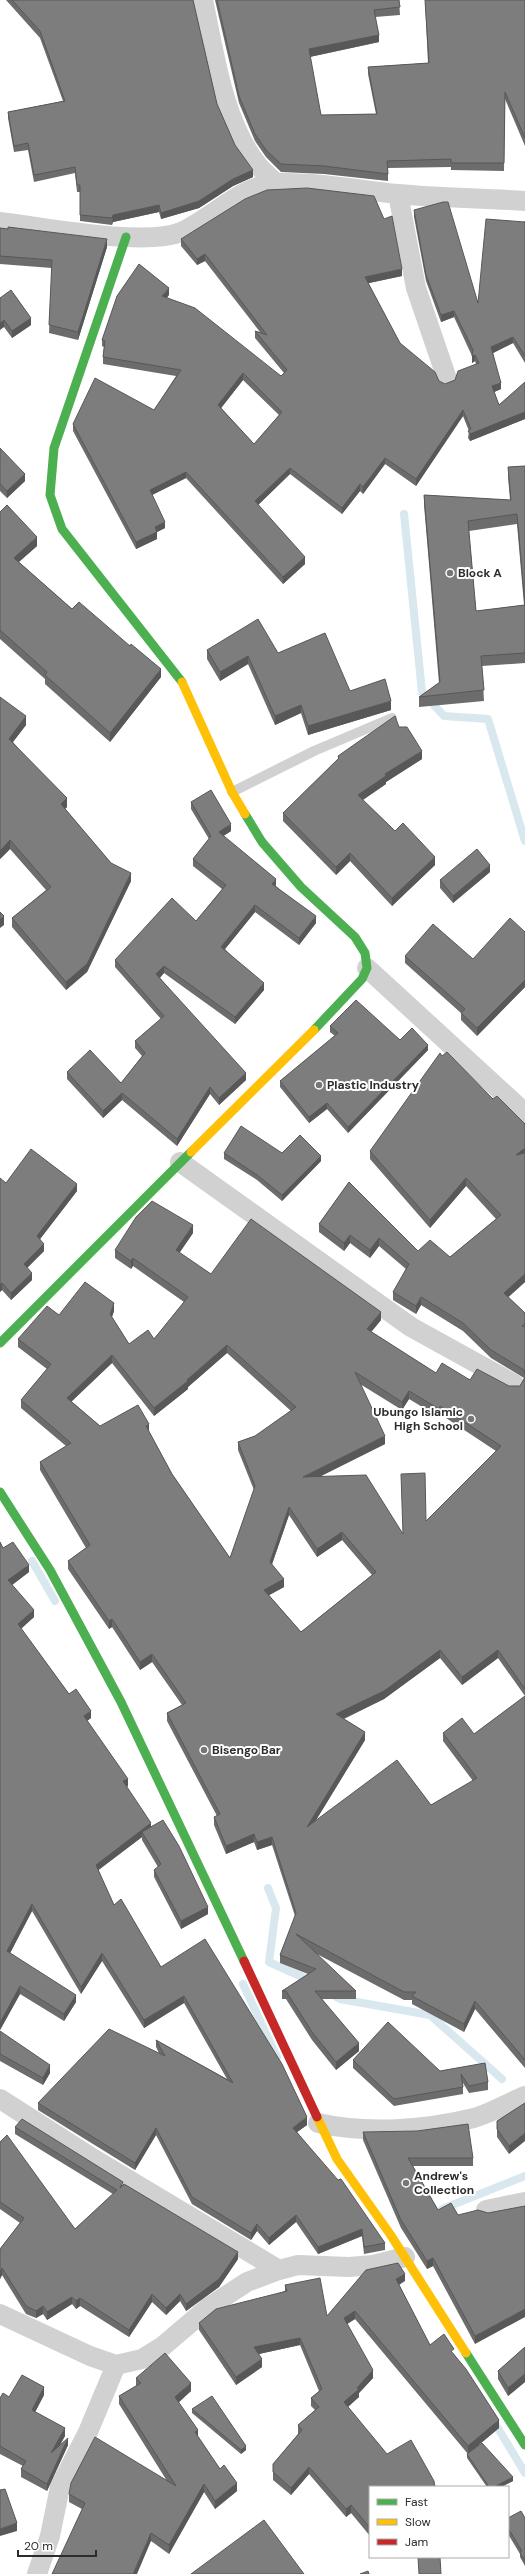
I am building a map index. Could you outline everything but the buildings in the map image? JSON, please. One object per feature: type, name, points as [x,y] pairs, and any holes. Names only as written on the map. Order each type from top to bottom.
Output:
[{"type":"street","points":[[203,0],[217,67],[234,120],[256,164],[276,183]]},
{"type":"street","points":[[0,222],[126,237],[155,237],[180,232],[246,192],[276,183],[333,186],[398,194],[525,201]]},
{"type":"street","points":[[398,194],[416,288],[447,379]]},
{"type":"street","points":[[0,1343],[352,992],[362,979],[367,968],[365,953],[355,937],[301,887],[262,842],[232,792],[186,687],[62,529],[50,495],[54,448],[126,237]]},
{"type":"street","points":[[367,968],[525,1113]]},
{"type":"street","points":[[180,1162],[411,1327],[514,1384]]},
{"type":"street","points":[[0,1492],[50,1570],[121,1702],[318,2123],[343,2170],[404,2257],[525,2445]]},
{"type":"street","points":[[318,2123],[359,2129],[432,2125],[475,2117],[525,2096]]},
{"type":"street","points":[[0,2099],[89,2156],[279,2270]]},
{"type":"street","points":[[486,2210],[525,2202]]},
{"type":"street","points":[[0,2314],[90,2356],[116,2365],[142,2359],[162,2346],[209,2307],[234,2290],[247,2282],[279,2270],[298,2265],[348,2267],[373,2265],[404,2257]]},
{"type":"street","points":[[37,2574],[50,2536],[60,2487],[88,2432],[116,2365]]},
{"type":"lane","points":[[232,792],[308,754],[392,718]]},
{"type":"waterway","points":[[404,514],[422,692],[444,716],[488,719],[525,841]]},
{"type":"waterway","points":[[32,1561],[55,1601]]},
{"type":"waterway","points":[[268,1888],[276,1908],[269,1962],[311,1981]]},
{"type":"waterway","points":[[243,1984],[277,2057]]},
{"type":"waterway","points":[[333,1995],[340,1999],[430,2015],[502,2079]]},
{"type":"waterway","points":[[442,2209],[525,2176]]},
{"type":"waterway","points":[[493,2420],[525,2473]]},
{"type":"traffic: fast","points":[[126,237],[54,448],[50,495],[62,529],[182,682]]},
{"type":"traffic: fast","points":[[245,814],[262,842],[301,887],[355,937],[365,953],[367,968],[362,979],[314,1030]]},
{"type":"traffic: fast","points":[[0,1343],[191,1152]]},
{"type":"traffic: fast","points":[[0,1492],[50,1570],[121,1702],[244,1961]]},
{"type":"traffic: fast","points":[[466,2353],[525,2445]]},
{"type":"traffic: slow","points":[[182,682],[232,792],[245,814]]},
{"type":"traffic: slow","points":[[191,1152],[314,1030]]},
{"type":"traffic: slow","points":[[317,2117],[337,2159],[390,2234],[466,2353]]},
{"type":"traffic: jam","points":[[244,1961],[317,2117]]},
{"type":"place","name":"Block A","points":[[450,573]]},
{"type":"place","name":"Plastic Industry","points":[[319,1085]]},
{"type":"place","name":"Ubungo Islamic High School","points":[[471,1419]]},
{"type":"place","name":"Bisengo Bar","points":[[204,1750]]},
{"type":"place","name":"Andrew's Collection","points":[[406,2183]]}]
